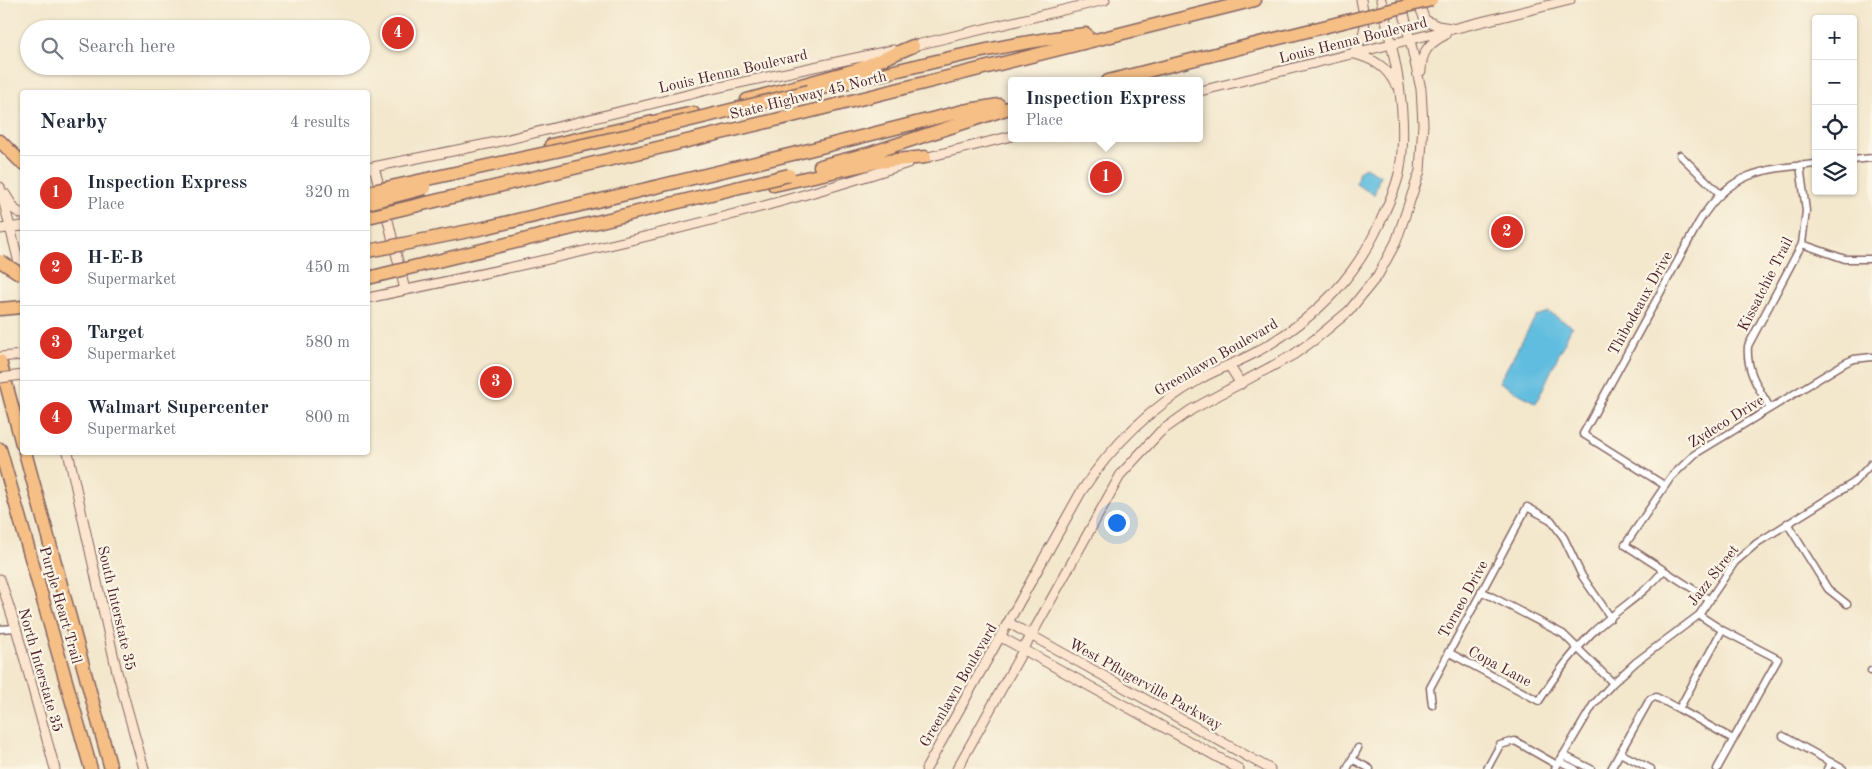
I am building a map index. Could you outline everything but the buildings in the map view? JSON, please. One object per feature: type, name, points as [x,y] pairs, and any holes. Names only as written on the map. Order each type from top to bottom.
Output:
[{"type":"highway","name":"State Highway 45 North","points":[[370,217],[788,117],[1133,29],[1255,0]]},
{"type":"highway","points":[[1124,77],[1431,0]]},
{"type":"highway","points":[[370,192],[629,135],[809,91],[1052,38],[1133,29]]},
{"type":"highway","points":[[370,202],[452,180],[551,145],[707,111],[859,69],[913,46]]},
{"type":"highway","points":[[370,251],[484,228],[963,111],[1008,103]]},
{"type":"highway","points":[[370,276],[871,153],[1008,108]]},
{"type":"highway","points":[[0,141],[20,161]]},
{"type":"highway","points":[[370,276],[573,232],[687,204],[877,162],[925,157]]},
{"type":"highway","points":[[0,261],[20,274]]},
{"type":"highway","points":[[0,272],[20,270]]},
{"type":"highway","points":[[0,309],[20,307]]},
{"type":"highway","points":[[0,361],[20,436]]},
{"type":"highway","name":"Purple Heart Trail","points":[[0,449],[91,769]]},
{"type":"highway","name":"Purple Heart Trail","points":[[26,455],[111,769]]},
{"type":"highway","points":[[78,722],[86,769]]},
{"type":"main road","name":"Louis Henna Boulevard","points":[[371,168],[497,142],[711,88],[913,46],[1105,0]]},
{"type":"main road","points":[[1361,0],[1366,23],[1364,35],[1353,54],[1368,57],[1379,64],[1390,73],[1400,92]]},
{"type":"main road","name":"Greenlawn Boulevard","points":[[926,769],[1081,492],[1106,456],[1159,405],[1201,378],[1257,352],[1298,326],[1343,284],[1362,257],[1377,231],[1400,169],[1400,92],[1392,44],[1381,0]]},
{"type":"main road","points":[[1401,0],[1421,88]]},
{"type":"main road","points":[[1417,0],[1425,20],[1438,26],[1456,28]]},
{"type":"main road","name":"Louis Henna Boulevard","points":[[1203,90],[1570,0]]},
{"type":"main road","points":[[957,769],[1122,474],[1160,432],[1191,410],[1293,355],[1314,340],[1349,311],[1378,275],[1396,242],[1420,170],[1423,124],[1421,59],[1426,48],[1456,28]]},
{"type":"main road","points":[[370,298],[681,228],[815,193],[925,157],[1008,137]]},
{"type":"main road","points":[[371,168],[405,290]]},
{"type":"main road","points":[[0,185],[15,210],[20,213]]},
{"type":"main road","points":[[0,185],[20,267]]},
{"type":"main road","points":[[0,229],[20,226]]},
{"type":"main road","points":[[0,357],[20,355]]},
{"type":"main road","points":[[1229,365],[1241,384]]},
{"type":"main road","points":[[0,378],[20,375]]},
{"type":"main road","name":"South Interstate 35","points":[[69,455],[117,672],[144,769]]},
{"type":"main road","name":"North Interstate 35","points":[[0,579],[16,628],[55,769]]},
{"type":"main road","name":"West Pflugerville Parkway","points":[[1009,623],[1256,766],[1270,769]]},
{"type":"main road","name":"West Pflugerville Parkway","points":[[1001,636],[1239,769]]},
{"type":"street","points":[[1680,155],[1719,193]]},
{"type":"street","points":[[1857,160],[1872,158]]},
{"type":"street","name":"Thibodeaux Drive","points":[[1664,486],[1583,434],[1699,222],[1719,193],[1759,171],[1812,164]]},
{"type":"street","name":"Kissatchie Trail","points":[[1770,408],[1752,377],[1748,365],[1748,346],[1802,244],[1806,211],[1800,165]]},
{"type":"street","points":[[1802,244],[1845,259],[1872,259]]},
{"type":"street","name":"Zydeco Drive","points":[[1664,570],[1625,545],[1664,486],[1695,454],[1846,363],[1854,359],[1872,357]]},
{"type":"street","name":"Jazz Street","points":[[1559,763],[1593,705],[1613,682],[1636,662],[1699,615],[1742,554],[1787,523],[1853,483],[1872,463]]},
{"type":"street","name":"Torneo Drive","points":[[1432,705],[1430,688],[1528,507],[1551,520],[1564,538],[1582,576],[1611,618]]},
{"type":"street","points":[[1787,523],[1828,589],[1847,604]]},
{"type":"street","points":[[1578,649],[1592,632],[1647,590],[1664,570],[1710,600]]},
{"type":"street","points":[[1481,592],[1563,634],[1613,682]]},
{"type":"street","points":[[1699,615],[1722,630],[1778,659],[1716,769]]},
{"type":"street","points":[[0,629],[16,628]]},
{"type":"street","points":[[1680,709],[1722,630]]},
{"type":"street","name":"Copa Lane","points":[[1448,652],[1539,701],[1555,676],[1578,649]]},
{"type":"street","points":[[1611,769],[1650,699],[1656,697],[1734,739]]},
{"type":"street","points":[[1782,736],[1843,769]]},
{"type":"street","points":[[1487,769],[1500,746],[1515,741],[1575,769]]},
{"type":"street","points":[[1347,769],[1358,748]]},
{"type":"street","points":[[1620,752],[1651,769]]},
{"type":"street","points":[[1352,759],[1370,769]]},
{"type":"street","points":[[1827,769],[1831,762]]},
{"type":"street","points":[[1559,763],[1587,768]]},
{"type":"water","points":[[1365,167],[1380,175],[1374,195],[1356,184],[1359,171]]},
{"type":"water","points":[[1548,312],[1572,326],[1536,403],[1499,382],[1536,316]]},
{"type":"place","name":"Walmart Supercenter","points":[[398,33]]},
{"type":"place","name":"Inspection Express","points":[[1106,177]]},
{"type":"place","name":"H-E-B","points":[[1507,232]]},
{"type":"place","name":"Target","points":[[496,382]]}]
